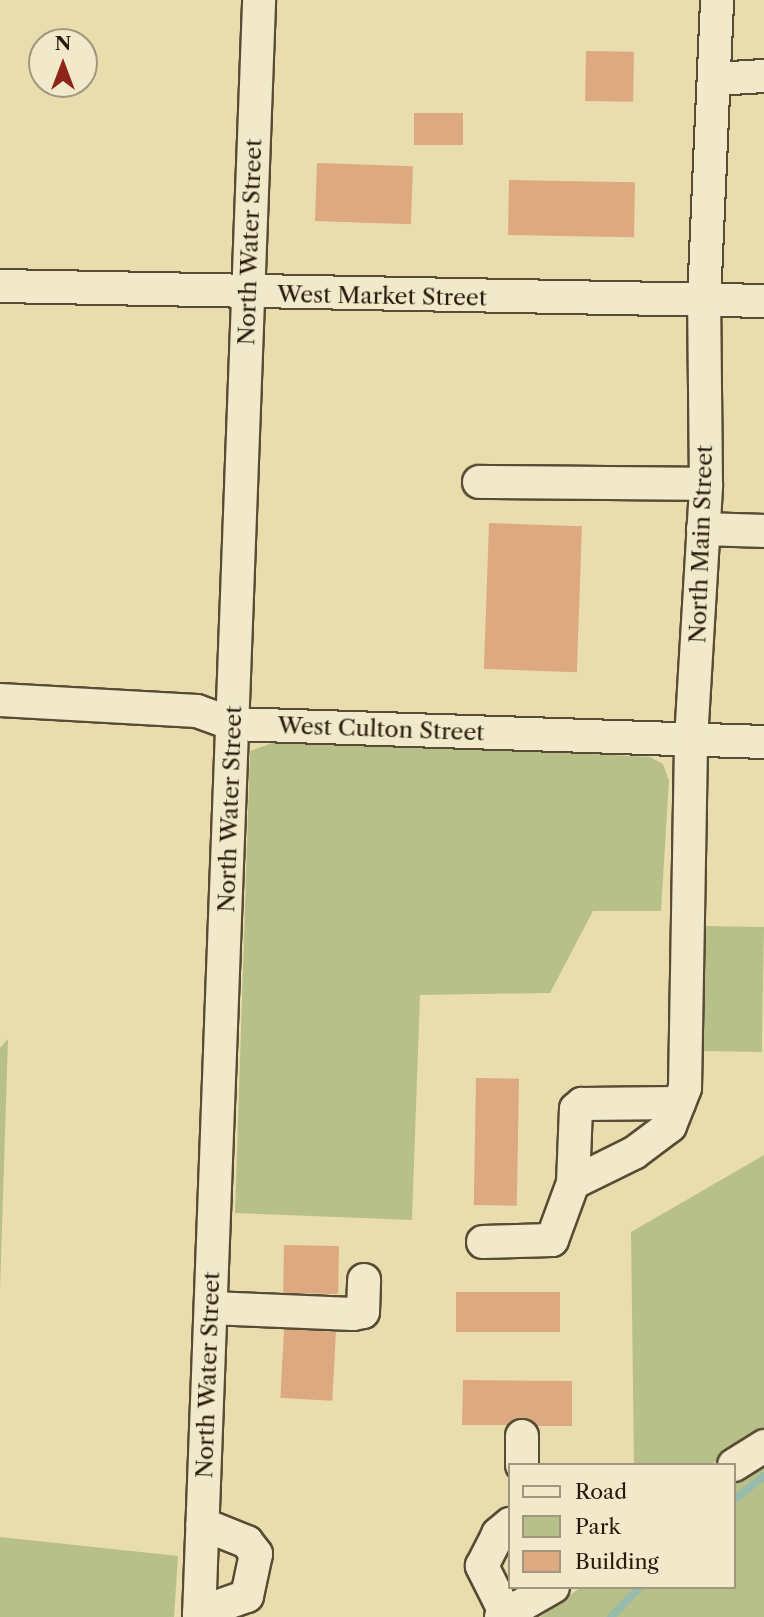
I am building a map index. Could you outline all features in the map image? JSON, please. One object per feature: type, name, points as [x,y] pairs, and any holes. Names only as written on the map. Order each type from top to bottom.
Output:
[{"type":"street","name":"North Water Street","points":[[199,1615],[260,0]]},
{"type":"street","name":"North Main Street","points":[[682,1095],[691,740],[706,484],[705,300],[717,0]]},
{"type":"street","points":[[715,79],[764,76]]},
{"type":"street","name":"West Market Street","points":[[0,286],[248,295],[764,302]]},
{"type":"street","points":[[479,482],[706,484]]},
{"type":"street","points":[[704,529],[764,531]]},
{"type":"street","name":"West Culton Street","points":[[0,699],[197,711],[233,724],[764,742]]},
{"type":"street","points":[[483,1242],[552,1240],[573,1183],[576,1110],[582,1104],[682,1095],[670,1126],[634,1153],[573,1183]]},
{"type":"street","points":[[211,1308],[354,1314],[363,1312],[364,1280]]},
{"type":"street","points":[[736,1464],[764,1446]]},
{"type":"street","points":[[199,1615],[247,1596],[256,1554],[247,1542],[202,1524]]},
{"type":"street","points":[[508,1526],[498,1534],[482,1566],[503,1616],[550,1589]]},
{"type":"green space","points":[[286,738],[650,757],[663,764],[669,781],[661,911],[593,911],[550,993],[420,995],[412,1220],[235,1213],[250,751]]},
{"type":"green space","points":[[705,926],[764,927],[762,1052],[703,1051]]},
{"type":"green space","points":[[8,1039],[0,1291],[0,1048]]},
{"type":"green space","points":[[764,1155],[764,1431],[712,1463],[634,1463],[631,1232]]},
{"type":"green space","points":[[764,1458],[764,1617],[540,1617],[578,1589],[736,1589],[736,1475]]},
{"type":"green space","points":[[0,1537],[178,1556],[174,1617],[0,1617]]},
{"type":"building","points":[[586,51],[634,52],[633,102],[585,101]]},
{"type":"building","points":[[414,113],[463,113],[463,145],[414,145]]},
{"type":"building","points":[[317,163],[413,166],[411,224],[315,221]]},
{"type":"building","points":[[509,180],[635,182],[634,237],[508,235]]},
{"type":"building","points":[[489,523],[582,526],[577,672],[484,669]]},
{"type":"building","points":[[476,1078],[519,1079],[517,1206],[474,1205]]},
{"type":"building","points":[[284,1245],[339,1246],[338,1294],[283,1293]]},
{"type":"building","points":[[456,1292],[560,1292],[560,1332],[456,1332]]},
{"type":"building","points":[[284,1329],[336,1332],[332,1401],[280,1398]]},
{"type":"building","points":[[463,1380],[572,1381],[572,1426],[537,1426],[523,1418],[507,1425],[462,1425]]},
{"type":"waterway","points":[[736,1498],[764,1476]]},
{"type":"waterway","points":[[611,1617],[638,1589]]}]
